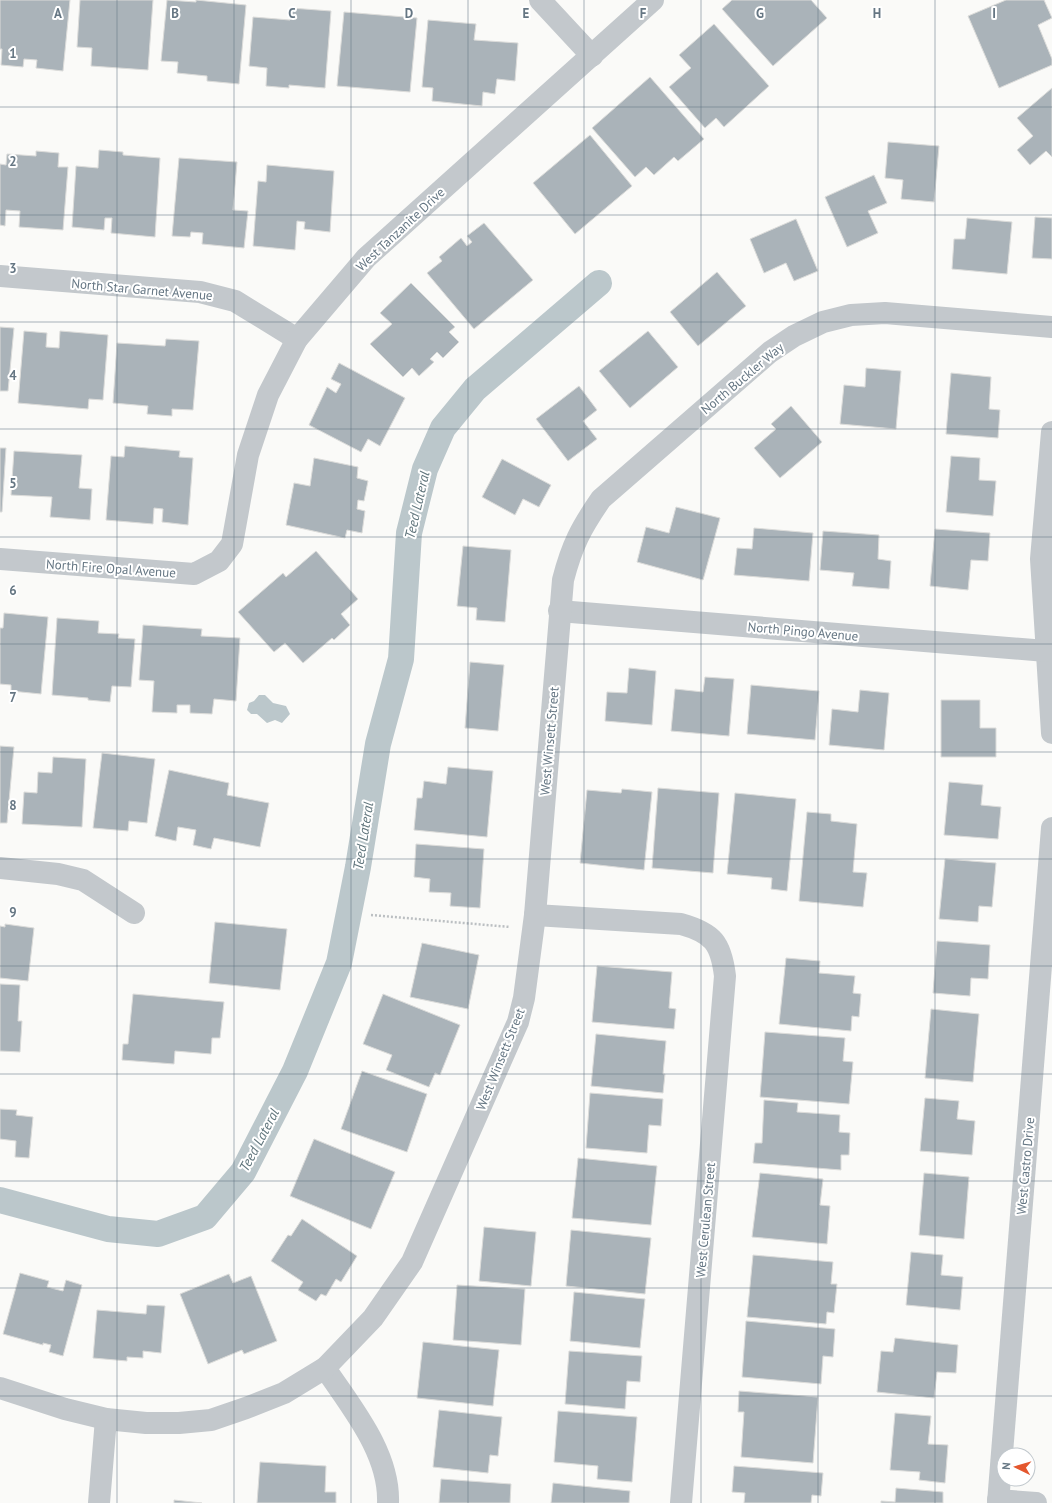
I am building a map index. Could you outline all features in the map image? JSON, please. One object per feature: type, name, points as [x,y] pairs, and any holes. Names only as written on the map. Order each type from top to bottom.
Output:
[{"type":"street","points":[[540,0],[592,56]]},
{"type":"street","name":"West Tanzanite Drive","points":[[220,561],[232,544],[248,455],[268,395],[297,339],[366,258],[653,0]]},
{"type":"street","name":"North Star Garnet Avenue","points":[[0,276],[200,292],[218,295],[235,301],[297,339]]},
{"type":"street","name":"North Buckler Way","points":[[559,611],[563,580],[571,550],[584,523],[602,499],[770,352],[794,336],[823,322],[844,317],[885,313],[1052,327]]},
{"type":"street","points":[[1052,432],[1041,560],[1052,733]]},
{"type":"street","name":"North Fire Opal Avenue","points":[[0,559],[194,574],[220,561]]},
{"type":"street","name":"North Pingo Avenue","points":[[559,611],[1046,651]]},
{"type":"street","name":"West Winsett Street","points":[[0,1388],[65,1409],[106,1419],[146,1423],[179,1423],[211,1420],[246,1408],[284,1392],[325,1368],[373,1318],[412,1262],[518,1022],[524,998],[535,914],[559,611]]},
{"type":"street","name":"West Castro Drive","points":[[998,1501],[1052,828]]},
{"type":"street","points":[[0,868],[58,874],[83,880],[134,913]]},
{"type":"street","name":"West Cerulean Street","points":[[535,914],[681,924],[700,929],[713,940],[722,956],[725,976],[681,1503]]},
{"type":"street","points":[[325,1368],[368,1434],[383,1465],[388,1503]]},
{"type":"street","points":[[99,1503],[106,1419]]},
{"type":"street","points":[[998,1501],[1036,1503]]},
{"type":"path","points":[[371,915],[511,927]]},
{"type":"shaded area","points":[[259,695],[265,695],[273,703],[286,706],[290,714],[282,723],[275,720],[267,723],[257,714],[251,714],[247,710],[249,703],[254,701]]},
{"type":"building","points":[[0,0],[70,0],[63,71],[36,68],[37,60],[24,59],[23,67],[1,65],[2,49],[0,49]]},
{"type":"building","points":[[80,0],[153,0],[148,70],[91,66],[92,48],[77,47]]},
{"type":"building","points":[[167,0],[196,2],[196,0],[246,5],[239,84],[207,81],[207,76],[177,73],[178,62],[161,61]]},
{"type":"building","points":[[732,0],[811,0],[827,18],[773,66],[722,9]]},
{"type":"building","points":[[1006,0],[1044,0],[1052,18],[1038,25],[1052,59],[1052,65],[999,88],[968,16]]},
{"type":"building","points":[[291,8],[331,11],[325,88],[289,85],[289,88],[266,86],[267,68],[249,66],[253,17],[290,20]]},
{"type":"building","points":[[344,12],[417,18],[410,92],[337,86]]},
{"type":"building","points":[[428,20],[476,24],[474,40],[518,43],[515,81],[497,79],[495,94],[483,92],[482,106],[432,101],[433,88],[422,87]]},
{"type":"building","points":[[714,24],[769,86],[724,127],[716,118],[705,128],[669,87],[691,68],[679,55]]},
{"type":"building","points":[[650,77],[704,139],[678,161],[674,157],[654,175],[646,167],[635,177],[592,128]]},
{"type":"building","points":[[1052,88],[1052,157],[1046,151],[1030,165],[1017,150],[1033,136],[1017,118]]},
{"type":"building","points":[[590,135],[632,186],[575,234],[533,183]]},
{"type":"building","points":[[888,142],[939,146],[934,202],[901,199],[903,180],[885,178]]},
{"type":"building","points":[[99,150],[123,152],[123,155],[160,158],[155,237],[111,233],[112,218],[105,218],[104,230],[72,227],[76,166],[98,168]]},
{"type":"building","points":[[36,151],[59,153],[58,167],[68,167],[63,230],[19,227],[20,211],[6,210],[5,226],[0,225],[0,164],[6,165],[7,154],[36,156]]},
{"type":"building","points":[[179,158],[237,162],[233,210],[248,211],[244,248],[202,244],[203,233],[191,232],[190,237],[172,236]]},
{"type":"building","points":[[267,165],[334,171],[330,232],[304,229],[305,222],[297,221],[295,250],[253,246],[258,181],[266,182]]},
{"type":"building","points":[[874,175],[887,203],[868,211],[878,233],[847,247],[825,197]]},
{"type":"building","points":[[1035,217],[1052,218],[1052,259],[1032,258]]},
{"type":"building","points":[[967,218],[1012,222],[1007,274],[952,269],[954,239],[965,239]]},
{"type":"building","points":[[796,219],[818,271],[794,281],[786,263],[764,273],[750,239]]},
{"type":"building","points":[[484,223],[533,280],[474,329],[427,273],[442,261],[439,257],[461,238],[467,246],[472,242],[467,236]]},
{"type":"building","points":[[717,272],[746,306],[698,346],[670,312]]},
{"type":"building","points":[[411,283],[455,327],[449,332],[459,342],[443,358],[437,352],[430,359],[434,362],[419,376],[412,368],[403,377],[370,344],[392,324],[380,313]]},
{"type":"building","points":[[0,327],[14,328],[8,391],[0,391]]},
{"type":"building","points":[[24,331],[47,333],[46,347],[59,348],[60,331],[108,335],[103,400],[89,399],[88,409],[18,403]]},
{"type":"building","points":[[648,331],[678,367],[630,408],[599,371]]},
{"type":"building","points":[[166,339],[199,341],[193,410],[172,409],[172,416],[147,414],[148,406],[113,403],[117,343],[165,346]]},
{"type":"building","points":[[339,363],[405,398],[380,446],[368,439],[361,452],[309,425],[327,387],[336,393],[341,384],[331,379]]},
{"type":"building","points":[[866,368],[901,371],[896,429],[840,424],[844,385],[865,387]]},
{"type":"building","points":[[951,373],[991,377],[989,409],[1000,410],[998,438],[946,434]]},
{"type":"building","points":[[579,386],[597,410],[583,421],[597,439],[568,461],[536,419]]},
{"type":"building","points":[[791,406],[822,442],[780,478],[754,448],[776,429],[771,424]]},
{"type":"building","points":[[125,446],[180,451],[179,457],[193,458],[188,525],[162,522],[163,509],[154,508],[153,524],[106,520],[111,456],[124,457]]},
{"type":"building","points":[[0,448],[6,448],[2,512],[0,512]]},
{"type":"building","points":[[14,451],[82,455],[79,488],[92,489],[90,520],[50,517],[52,497],[11,495]]},
{"type":"building","points":[[951,456],[980,458],[979,480],[996,481],[993,516],[946,512]]},
{"type":"building","points":[[314,458],[358,467],[357,478],[368,481],[364,501],[358,500],[357,509],[365,511],[362,533],[347,530],[345,538],[286,525],[294,483],[310,486]]},
{"type":"building","points":[[502,459],[551,485],[539,507],[523,499],[515,515],[482,497]]},
{"type":"building","points":[[676,507],[720,518],[703,580],[637,562],[646,527],[669,533]]},
{"type":"building","points":[[754,528],[813,533],[809,581],[734,575],[737,548],[752,549]]},
{"type":"building","points":[[935,529],[990,533],[988,561],[971,560],[968,590],[930,586]]},
{"type":"building","points":[[823,531],[879,535],[878,559],[891,561],[889,589],[852,586],[854,573],[820,570]]},
{"type":"building","points":[[463,546],[511,550],[505,622],[476,620],[477,608],[457,606]]},
{"type":"building","points":[[316,551],[358,599],[341,614],[350,625],[334,640],[332,638],[303,663],[285,643],[274,652],[238,612],[283,573],[286,577]]},
{"type":"building","points":[[4,613],[48,617],[41,694],[11,691],[11,685],[0,684],[0,628],[3,628]]},
{"type":"building","points":[[57,618],[99,621],[98,633],[119,634],[118,638],[135,639],[131,687],[112,686],[110,702],[88,700],[88,698],[52,695]]},
{"type":"building","points":[[143,625],[202,629],[201,636],[240,638],[236,701],[214,699],[212,714],[190,713],[190,705],[177,705],[177,713],[152,712],[154,681],[139,680]]},
{"type":"building","points":[[470,662],[504,665],[498,731],[465,728]]},
{"type":"building","points":[[629,668],[656,671],[652,725],[605,721],[607,692],[627,693]]},
{"type":"building","points":[[705,677],[734,679],[729,736],[671,731],[675,689],[703,692]]},
{"type":"building","points":[[751,685],[819,691],[815,740],[747,734]]},
{"type":"building","points":[[860,690],[889,693],[884,750],[829,745],[832,709],[858,712]]},
{"type":"building","points":[[941,700],[980,700],[980,728],[996,728],[996,757],[941,757]]},
{"type":"building","points":[[0,746],[14,747],[7,823],[0,823]]},
{"type":"building","points":[[102,753],[155,759],[147,823],[129,821],[128,831],[93,828]]},
{"type":"building","points":[[53,757],[86,759],[82,827],[22,824],[24,792],[37,793],[38,772],[52,773]]},
{"type":"building","points":[[448,767],[493,771],[487,837],[414,830],[417,798],[422,798],[424,781],[446,784]]},
{"type":"building","points":[[169,770],[229,783],[227,795],[269,803],[260,847],[214,838],[211,849],[193,845],[196,830],[178,827],[176,841],[155,836]]},
{"type":"building","points":[[949,782],[983,785],[981,805],[1001,807],[998,839],[944,835]]},
{"type":"building","points":[[658,788],[719,793],[713,873],[652,868]]},
{"type":"building","points":[[622,789],[652,792],[644,870],[580,863],[587,790],[621,793]]},
{"type":"building","points":[[735,793],[796,799],[787,891],[771,889],[772,878],[727,874]]},
{"type":"building","points":[[807,812],[831,814],[831,821],[857,824],[853,872],[867,873],[863,907],[799,901]]},
{"type":"building","points":[[416,844],[484,849],[480,908],[450,906],[451,893],[429,892],[430,879],[414,877]]},
{"type":"building","points":[[945,859],[996,863],[992,907],[979,906],[978,922],[939,919]]},
{"type":"building","points":[[215,922],[287,929],[280,990],[209,983]]},
{"type":"building","points":[[5,924],[34,928],[28,981],[0,978],[0,926],[5,927]]},
{"type":"building","points":[[937,941],[990,945],[988,979],[971,978],[970,996],[933,993]]},
{"type":"building","points":[[422,943],[479,955],[468,1009],[410,997]]},
{"type":"building","points":[[786,958],[820,961],[819,973],[855,976],[853,993],[861,994],[859,1017],[852,1016],[851,1031],[779,1024]]},
{"type":"building","points":[[597,966],[672,972],[669,1008],[676,1009],[674,1029],[592,1022]]},
{"type":"building","points":[[0,984],[20,985],[18,1021],[22,1021],[20,1052],[0,1051]]},
{"type":"building","points":[[133,994],[224,1002],[220,1038],[212,1038],[211,1054],[175,1051],[174,1064],[122,1060],[123,1044],[128,1044]]},
{"type":"building","points":[[383,994],[460,1025],[440,1075],[435,1073],[429,1087],[386,1070],[392,1055],[363,1044]]},
{"type":"building","points":[[931,1009],[979,1014],[973,1082],[925,1078]]},
{"type":"building","points":[[765,1032],[845,1038],[843,1061],[853,1062],[849,1104],[760,1097]]},
{"type":"building","points":[[596,1034],[666,1041],[663,1093],[591,1086]]},
{"type":"building","points":[[362,1071],[427,1094],[407,1152],[341,1129]]},
{"type":"building","points":[[590,1093],[663,1099],[661,1126],[649,1125],[647,1153],[586,1148]]},
{"type":"building","points":[[925,1098],[959,1101],[957,1119],[975,1121],[972,1155],[920,1151]]},
{"type":"building","points":[[764,1100],[798,1103],[797,1112],[840,1115],[839,1132],[850,1133],[849,1155],[841,1155],[841,1170],[753,1163],[755,1143],[762,1143]]},
{"type":"building","points":[[0,1109],[17,1110],[16,1115],[33,1117],[29,1158],[15,1157],[16,1141],[0,1139]]},
{"type":"building","points":[[314,1139],[395,1172],[371,1229],[290,1196]]},
{"type":"building","points":[[578,1158],[657,1166],[651,1225],[572,1218]]},
{"type":"building","points":[[760,1173],[823,1179],[820,1205],[830,1206],[827,1244],[752,1237]]},
{"type":"building","points":[[924,1173],[969,1177],[964,1239],[919,1235]]},
{"type":"building","points":[[302,1219],[357,1256],[341,1282],[336,1279],[326,1296],[321,1294],[316,1301],[298,1290],[303,1282],[271,1261],[288,1235],[291,1236]]},
{"type":"building","points":[[484,1227],[536,1232],[531,1286],[479,1281]]},
{"type":"building","points":[[571,1230],[651,1238],[645,1294],[566,1286]]},
{"type":"building","points":[[911,1252],[943,1255],[941,1275],[963,1277],[960,1310],[906,1305]]},
{"type":"building","points":[[753,1255],[833,1262],[831,1284],[837,1284],[834,1313],[827,1312],[826,1324],[747,1317]]},
{"type":"building","points":[[20,1273],[49,1281],[47,1287],[63,1291],[66,1280],[82,1285],[63,1356],[49,1352],[51,1345],[43,1343],[43,1345],[3,1334]]},
{"type":"building","points":[[229,1274],[233,1283],[251,1276],[277,1341],[244,1354],[242,1350],[208,1364],[180,1294]]},
{"type":"building","points":[[457,1285],[525,1289],[521,1345],[453,1340]]},
{"type":"building","points":[[574,1292],[645,1299],[640,1348],[570,1341]]},
{"type":"building","points":[[147,1305],[165,1306],[161,1353],[143,1351],[143,1358],[127,1357],[127,1361],[93,1358],[97,1310],[146,1314]]},
{"type":"building","points":[[746,1321],[835,1329],[833,1357],[823,1356],[821,1384],[742,1377]]},
{"type":"building","points":[[895,1338],[958,1345],[956,1373],[937,1372],[934,1398],[877,1392],[881,1351],[893,1352]]},
{"type":"building","points":[[423,1342],[499,1350],[493,1406],[417,1398]]},
{"type":"building","points":[[569,1351],[642,1356],[640,1382],[627,1381],[625,1409],[565,1404]]},
{"type":"building","points":[[739,1391],[818,1397],[813,1463],[741,1457],[744,1412],[738,1412]]},
{"type":"building","points":[[439,1410],[502,1417],[498,1456],[490,1455],[488,1473],[433,1467]]},
{"type":"building","points":[[558,1411],[637,1417],[632,1482],[597,1479],[598,1466],[554,1462]]},
{"type":"building","points":[[895,1413],[931,1416],[928,1444],[948,1445],[945,1483],[919,1480],[920,1472],[890,1470]]},
{"type":"building","points":[[260,1462],[326,1466],[325,1492],[336,1492],[336,1503],[257,1503]]},
{"type":"building","points":[[734,1466],[823,1473],[821,1496],[812,1495],[811,1503],[744,1503],[745,1493],[732,1492]]},
{"type":"building","points":[[441,1479],[511,1484],[510,1503],[439,1503]]},
{"type":"building","points":[[553,1483],[630,1491],[629,1503],[551,1503]]},
{"type":"building","points":[[896,1488],[943,1492],[943,1503],[881,1503],[881,1501],[895,1502]]},
{"type":"building","points":[[174,1500],[202,1503],[174,1503]]},
{"type":"waterway","name":"Teed Lateral","points":[[0,1200],[108,1229],[158,1234],[205,1217],[243,1172],[295,1071],[339,963],[358,867],[378,744],[401,659],[409,533],[425,469],[443,428],[475,389],[599,283]]}]
